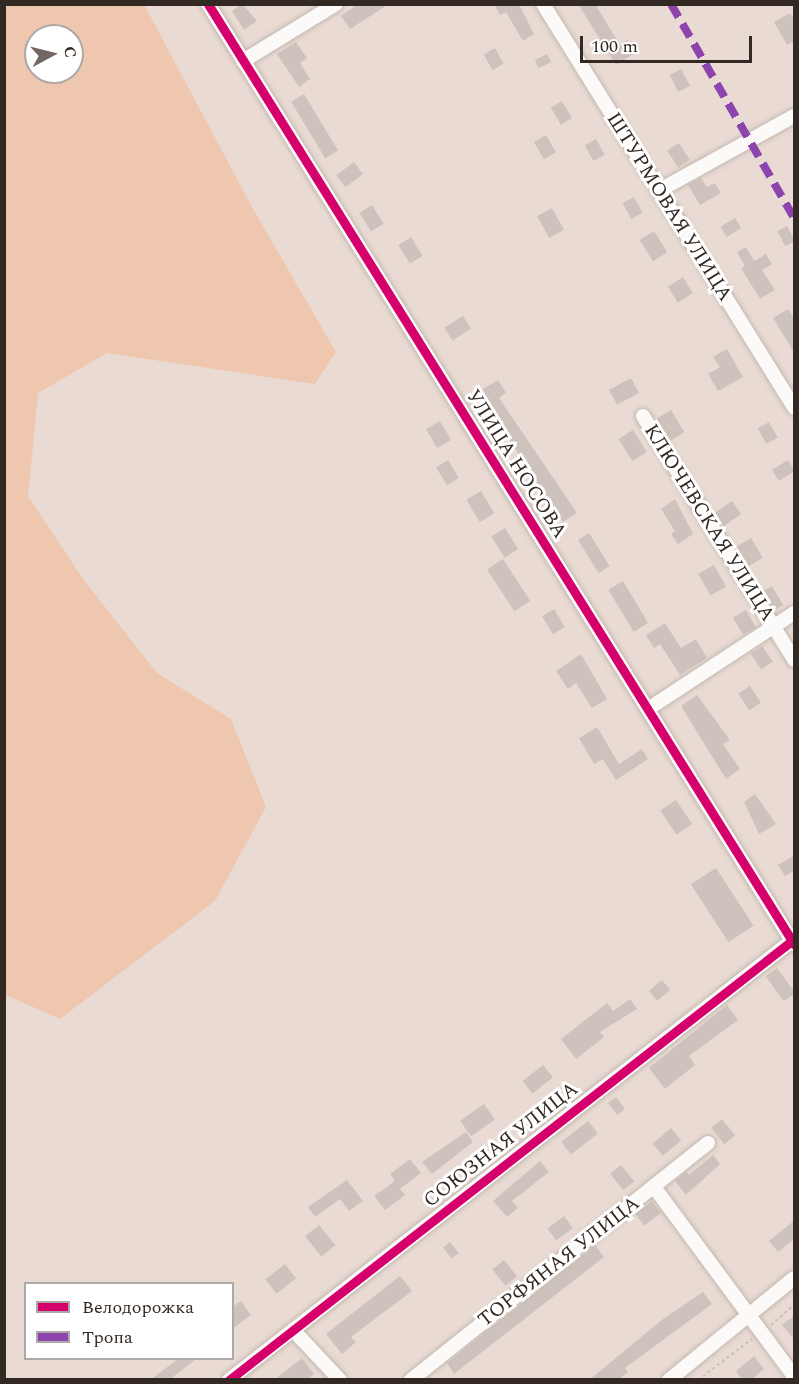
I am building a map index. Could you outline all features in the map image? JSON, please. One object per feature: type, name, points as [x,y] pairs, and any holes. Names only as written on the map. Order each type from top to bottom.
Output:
[{"type":"street","name":"УЛИЦА НОСОВА","points":[[208,4],[794,941]]},
{"type":"street","points":[[243,62],[336,4]]},
{"type":"street","name":"ШТУРМОВАЯ УЛИЦА","points":[[543,4],[795,408]]},
{"type":"street","points":[[658,191],[795,116]]},
{"type":"street","name":"КЛЮЧЕВСКАЯ УЛИЦА","points":[[643,416],[795,660]]},
{"type":"street","points":[[648,709],[795,613]]},
{"type":"street","name":"СОЮЗНАЯ УЛИЦА","points":[[230,1380],[794,941]]},
{"type":"street","name":"ТОРФЯНАЯ УЛИЦА","points":[[411,1380],[708,1143]]},
{"type":"street","points":[[654,1187],[795,1376]]},
{"type":"street","points":[[669,1380],[795,1278]]},
{"type":"street","points":[[294,1330],[340,1380]]},
{"type":"path","points":[[698,1380],[795,1305]]},
{"type":"shaded area","points":[[5,4],[145,6],[253,209],[336,352],[315,384],[107,353],[38,393],[28,496],[83,579],[157,673],[231,719],[266,807],[215,901],[60,1019],[8,996],[5,999]]},
{"type":"building","points":[[242,4],[257,21],[244,30],[232,11]]},
{"type":"building","points":[[358,4],[389,4],[350,29],[341,16]]},
{"type":"building","points":[[494,4],[519,4],[534,34],[523,41],[506,12],[500,15]]},
{"type":"building","points":[[578,4],[595,4],[620,45],[627,40],[635,53],[616,65]]},
{"type":"building","points":[[790,13],[795,21],[795,41],[787,45],[774,22]]},
{"type":"building","points":[[296,42],[307,58],[300,63],[310,79],[299,87],[277,54]]},
{"type":"building","points":[[495,48],[504,64],[492,70],[484,54]]},
{"type":"building","points":[[547,54],[551,62],[539,68],[535,60]]},
{"type":"building","points":[[681,69],[690,86],[678,92],[670,75]]},
{"type":"building","points":[[304,94],[338,151],[325,158],[291,102]]},
{"type":"building","points":[[562,101],[572,118],[561,125],[551,108]]},
{"type":"building","points":[[546,135],[556,152],[544,159],[534,142]]},
{"type":"building","points":[[596,139],[605,155],[593,161],[585,145]]},
{"type":"building","points":[[679,143],[690,160],[678,167],[667,151]]},
{"type":"building","points":[[354,162],[363,174],[345,187],[336,175]]},
{"type":"building","points":[[701,178],[707,187],[715,183],[721,193],[700,205],[688,185]]},
{"type":"building","points":[[634,197],[643,213],[631,219],[623,203]]},
{"type":"building","points":[[372,205],[384,224],[371,232],[359,213]]},
{"type":"building","points":[[552,208],[564,230],[549,238],[537,216]]},
{"type":"building","points":[[735,218],[741,228],[727,237],[720,227]]},
{"type":"building","points":[[787,226],[794,242],[785,246],[777,231]]},
{"type":"building","points":[[654,231],[667,252],[653,261],[640,240]]},
{"type":"building","points":[[411,237],[423,256],[410,264],[398,245]]},
{"type":"building","points":[[746,247],[754,261],[766,254],[772,264],[762,270],[775,290],[760,299],[741,268],[745,266],[737,252]]},
{"type":"building","points":[[683,277],[693,293],[678,303],[668,287]]},
{"type":"building","points":[[788,309],[795,320],[795,354],[773,318]]},
{"type":"building","points":[[463,316],[471,329],[452,340],[444,328]]},
{"type":"building","points":[[727,349],[743,377],[718,391],[708,374],[720,367],[713,357]]},
{"type":"building","points":[[631,378],[639,393],[617,405],[609,390]]},
{"type":"building","points":[[498,380],[506,393],[499,398],[577,513],[563,522],[478,392]]},
{"type":"building","points":[[671,410],[684,432],[670,441],[656,419]]},
{"type":"building","points":[[440,421],[451,440],[437,448],[426,429]]},
{"type":"building","points":[[769,422],[778,438],[766,444],[758,428]]},
{"type":"building","points":[[633,430],[647,452],[632,461],[619,439]]},
{"type":"building","points":[[448,460],[459,478],[447,485],[436,467]]},
{"type":"building","points":[[788,460],[794,472],[779,481],[772,470]]},
{"type":"building","points":[[481,491],[494,513],[480,522],[466,500]]},
{"type":"building","points":[[675,499],[693,534],[678,544],[671,534],[675,531],[661,509]]},
{"type":"building","points":[[732,501],[741,514],[723,527],[714,514]]},
{"type":"building","points":[[505,528],[518,549],[505,558],[491,536]]},
{"type":"building","points":[[589,533],[610,566],[599,573],[578,540]]},
{"type":"building","points":[[751,538],[763,558],[747,567],[736,547]]},
{"type":"building","points":[[503,559],[530,601],[514,611],[487,569]]},
{"type":"building","points":[[714,565],[726,587],[710,596],[698,574]]},
{"type":"building","points":[[623,581],[648,623],[634,632],[608,590]]},
{"type":"building","points":[[772,586],[783,605],[773,611],[762,592]]},
{"type":"building","points":[[554,609],[565,627],[553,634],[542,616]]},
{"type":"building","points":[[746,610],[756,627],[743,635],[733,618]]},
{"type":"building","points":[[665,623],[681,648],[696,639],[707,658],[680,675],[660,644],[654,648],[646,635]]},
{"type":"building","points":[[762,646],[773,662],[761,670],[751,654]]},
{"type":"building","points":[[581,654],[607,699],[592,708],[576,683],[568,689],[556,671]]},
{"type":"building","points":[[750,686],[761,703],[749,710],[738,694]]},
{"type":"building","points":[[697,695],[730,740],[723,744],[740,769],[726,779],[681,706]]},
{"type":"building","points":[[597,727],[619,764],[642,749],[648,759],[616,780],[603,759],[594,764],[579,738]]},
{"type":"building","points":[[755,794],[776,824],[759,834],[744,802]]},
{"type":"building","points":[[676,800],[692,824],[676,835],[660,811]]},
{"type":"building","points":[[795,855],[795,870],[785,876],[778,865]]},
{"type":"building","points":[[716,868],[754,926],[728,942],[691,884]]},
{"type":"building","points":[[777,968],[794,991],[794,994],[784,1001],[766,976]]},
{"type":"building","points":[[662,980],[670,990],[657,1001],[649,991]]},
{"type":"building","points":[[630,999],[637,1009],[600,1032],[604,1037],[576,1059],[561,1039],[607,1003],[613,1011]]},
{"type":"building","points":[[727,1005],[738,1020],[689,1056],[695,1065],[665,1089],[649,1068]]},
{"type":"building","points":[[543,1065],[553,1078],[532,1094],[523,1081]]},
{"type":"building","points":[[616,1097],[625,1109],[617,1115],[608,1103]]},
{"type":"building","points":[[484,1104],[495,1120],[471,1136],[460,1121]]},
{"type":"building","points":[[722,1119],[735,1135],[724,1144],[711,1128]]},
{"type":"building","points":[[588,1121],[598,1134],[571,1155],[561,1142]]},
{"type":"building","points":[[671,1128],[681,1140],[663,1156],[653,1143]]},
{"type":"building","points":[[466,1132],[473,1142],[432,1174],[422,1162]]},
{"type":"building","points":[[713,1155],[720,1164],[686,1195],[675,1181],[686,1172],[689,1175]]},
{"type":"building","points":[[410,1159],[421,1173],[400,1189],[405,1195],[385,1210],[374,1196],[395,1181],[390,1174]]},
{"type":"building","points":[[540,1161],[549,1172],[512,1201],[518,1208],[507,1217],[493,1201]]},
{"type":"building","points":[[621,1165],[634,1181],[623,1190],[610,1174]]},
{"type":"building","points":[[347,1180],[363,1201],[349,1211],[340,1199],[315,1217],[308,1207]]},
{"type":"building","points":[[652,1201],[661,1213],[644,1226],[635,1214]]},
{"type":"building","points":[[564,1216],[573,1228],[556,1241],[547,1229]]},
{"type":"building","points":[[795,1220],[795,1238],[778,1252],[769,1241]]},
{"type":"building","points":[[319,1225],[335,1245],[321,1257],[305,1236]]},
{"type":"building","points":[[450,1242],[459,1253],[452,1259],[443,1248]]},
{"type":"building","points":[[595,1245],[604,1257],[454,1374],[447,1363]]},
{"type":"building","points":[[504,1260],[517,1276],[506,1286],[492,1269]]},
{"type":"building","points":[[285,1264],[296,1278],[276,1294],[265,1279]]},
{"type":"building","points":[[400,1276],[412,1291],[351,1337],[356,1342],[342,1354],[326,1334]]},
{"type":"building","points":[[703,1292],[712,1304],[625,1368],[628,1372],[618,1380],[589,1380],[663,1319]]},
{"type":"building","points":[[241,1301],[251,1315],[234,1328],[234,1306]]},
{"type":"building","points":[[795,1315],[795,1340],[782,1325]]},
{"type":"building","points":[[754,1356],[764,1369],[751,1380],[742,1380],[736,1371]]},
{"type":"building","points":[[302,1358],[314,1374],[307,1380],[274,1380]]},
{"type":"building","points":[[177,1360],[195,1360],[169,1380],[150,1380]]},
{"type":"marked path","points":[[671,4],[794,218]]},
{"type":"cycle path","points":[[208,4],[794,944]]},
{"type":"cycle path","points":[[229,1380],[794,939]]}]
